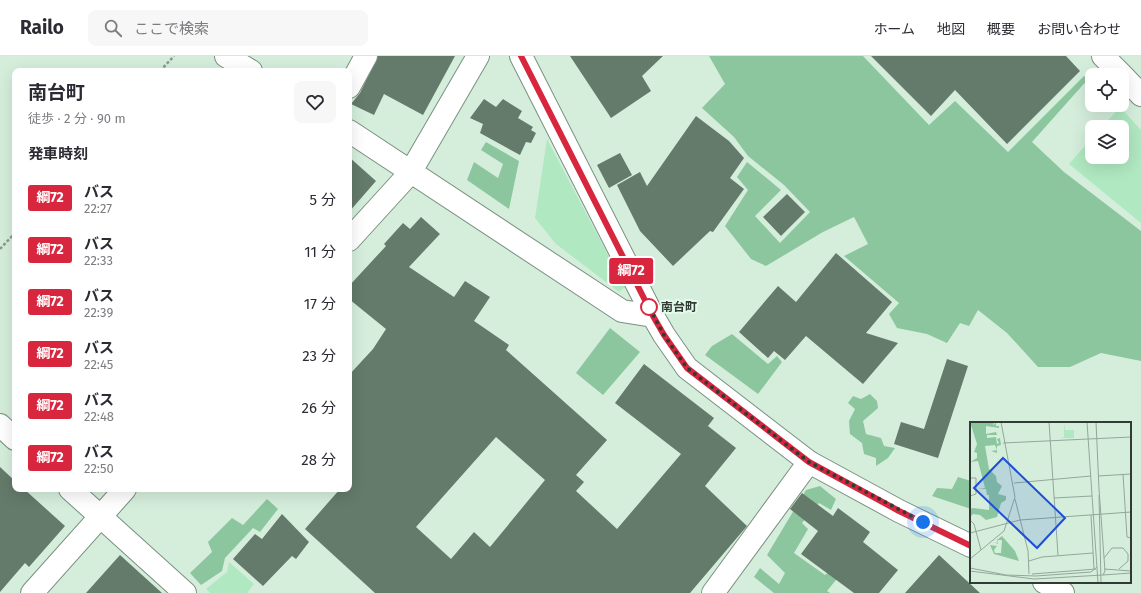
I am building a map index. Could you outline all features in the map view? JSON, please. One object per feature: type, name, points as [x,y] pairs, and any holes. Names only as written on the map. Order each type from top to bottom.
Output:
[{"type":"street","points":[[226,56],[246,68]]},
{"type":"street","points":[[352,82],[366,56]]},
{"type":"street","points":[[352,237],[410,173],[478,56]]},
{"type":"street","points":[[521,56],[653,316],[687,368],[809,462],[899,511],[970,546]]},
{"type":"street","points":[[1103,56],[1115,68]]},
{"type":"street","points":[[1129,82],[1141,95]]},
{"type":"street","points":[[352,133],[410,173],[622,311],[653,316]]},
{"type":"street","points":[[0,426],[12,436]]},
{"type":"street","points":[[713,593],[809,462]]},
{"type":"street","points":[[73,492],[185,593]]},
{"type":"street","points":[[32,593],[122,492]]},
{"type":"street","points":[[1046,583],[1063,593]]},
{"type":"path","points":[[163,68],[174,56]]},
{"type":"path","points":[[0,249],[12,236]]},
{"type":"green space","points":[[709,56],[863,56],[929,125],[955,101],[1008,152],[1085,76],[1085,82],[1032,142],[1064,172],[1141,231],[1141,361],[1101,353],[1070,367],[1038,367],[1007,333],[978,310],[969,326],[960,323],[947,343],[927,334],[897,328],[889,314],[899,303],[844,256],[868,244],[854,217],[823,232],[766,266],[751,259],[725,226],[748,190],[737,177],[747,162],[781,190],[755,216],[780,243],[810,212],[784,185],[748,156],[734,137],[702,108],[725,84]]},
{"type":"green space","points":[[1116,112],[1125,112],[1141,130],[1141,223],[1069,164],[1085,146],[1085,164],[1129,164],[1129,120],[1108,120]]},
{"type":"green space","points":[[547,139],[625,287],[619,292],[556,244],[535,218]]},
{"type":"green space","points":[[486,142],[519,161],[509,209],[467,180],[474,162],[498,178],[503,164],[481,150]]},
{"type":"green space","points":[[610,328],[640,352],[603,395],[576,373]]},
{"type":"green space","points":[[732,334],[768,364],[777,356],[782,362],[758,394],[705,355],[712,346]]},
{"type":"green space","points":[[870,394],[877,401],[878,408],[863,421],[866,434],[881,438],[884,446],[895,448],[888,458],[876,466],[876,458],[864,454],[862,443],[850,434],[849,421],[855,409],[848,403],[853,396],[861,399]]},
{"type":"green space","points":[[958,477],[970,481],[970,509],[932,496],[937,488],[952,489]]},
{"type":"green space","points":[[820,486],[836,499],[831,510],[819,503],[802,523],[808,529],[794,553],[825,575],[832,569],[840,575],[827,591],[830,593],[774,593],[754,577],[760,568],[779,584],[785,573],[767,555],[806,490]]},
{"type":"green space","points":[[267,499],[278,509],[260,532],[253,528],[225,558],[222,571],[201,585],[190,573],[212,552],[208,542],[232,518],[243,525]]},
{"type":"green space","points":[[229,562],[254,584],[247,593],[210,593],[206,589],[227,572]]},
{"type":"building","points":[[378,56],[455,56],[423,115],[384,94],[374,115],[352,104],[360,93]]},
{"type":"building","points":[[570,56],[663,56],[642,76],[651,91],[611,118]]},
{"type":"building","points":[[871,56],[1066,56],[1080,71],[1007,144],[955,90],[931,116]]},
{"type":"building","points":[[484,99],[496,107],[503,99],[522,111],[518,118],[533,127],[531,130],[536,133],[531,143],[526,142],[520,155],[480,133],[483,124],[470,118]]},
{"type":"building","points":[[696,116],[729,141],[744,158],[730,178],[744,189],[713,232],[710,231],[673,266],[640,231],[617,185],[640,172],[647,186]]},
{"type":"building","points":[[620,153],[632,175],[609,188],[597,165]]},
{"type":"building","points":[[352,160],[376,181],[352,209]]},
{"type":"building","points":[[787,194],[805,212],[781,236],[763,217]]},
{"type":"building","points":[[421,217],[440,234],[409,267],[454,297],[465,281],[490,297],[474,321],[509,345],[506,350],[607,440],[576,475],[584,482],[576,491],[617,529],[681,454],[615,403],[644,364],[714,418],[708,426],[736,448],[705,486],[747,526],[690,593],[375,593],[305,529],[337,492],[352,492],[352,372],[373,349],[386,329],[352,301],[352,283],[386,246],[384,244],[403,223],[410,229]],"holes":[[[496,437],[545,480],[490,547],[474,532],[451,559],[416,527]]]},
{"type":"building","points":[[836,253],[892,302],[866,333],[898,343],[863,384],[806,336],[785,360],[774,351],[768,358],[739,332],[778,286],[796,302]]},
{"type":"building","points":[[947,359],[968,366],[938,458],[894,444],[901,422],[924,429]]},
{"type":"building","points":[[0,467],[12,478],[12,492],[27,492],[65,526],[29,567],[25,563],[0,592]]},
{"type":"building","points":[[802,493],[833,516],[838,508],[870,532],[863,542],[898,570],[879,593],[854,593],[801,554],[818,531],[790,509]]},
{"type":"building","points":[[282,514],[309,542],[296,559],[292,556],[263,586],[233,559],[255,534],[262,539]]},
{"type":"building","points":[[120,555],[162,593],[86,593]]},
{"type":"building","points":[[939,555],[980,593],[905,593]]},
{"type":"bus line","name":"綱72","points":[[521,56],[653,316],[687,368],[809,462],[899,511],[970,546]]},
{"type":"place","name":"南台町","points":[[649,307]]},
{"type":"route","points":[[649,307],[646,302],[664,335],[687,368],[809,462],[899,511],[923,522]]}]
